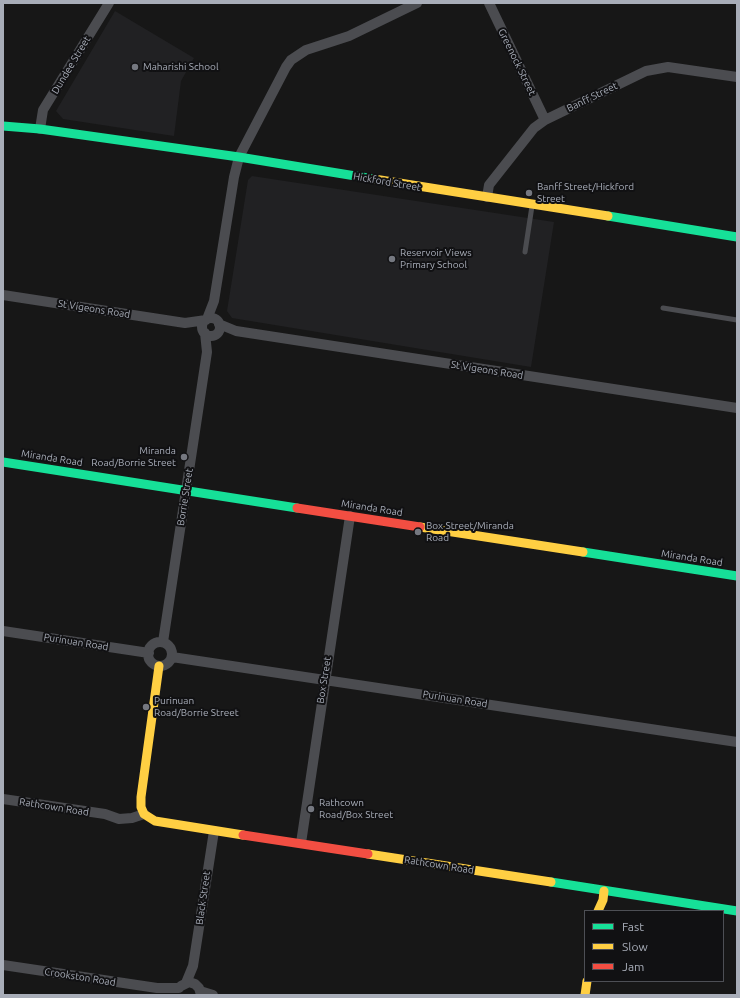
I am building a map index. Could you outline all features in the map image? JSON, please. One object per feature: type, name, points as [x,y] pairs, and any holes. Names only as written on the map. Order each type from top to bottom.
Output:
[{"type":"street","name":"Dundee Street","points":[[38,129],[43,110],[109,3]]},
{"type":"street","name":"Borrie Street","points":[[163,642],[214,301],[234,177],[239,157],[268,103],[296,66],[308,56],[324,49],[337,40],[417,3]]},
{"type":"street","name":"Greenock Street","points":[[489,3],[545,120]]},
{"type":"street","name":"Banff Street","points":[[487,197],[489,185],[534,128],[545,120],[646,71],[668,67],[737,77]]},
{"type":"street","name":"Hickford Street","points":[[3,120],[38,129]]},
{"type":"street","name":"Hickford Street","points":[[3,126],[38,129],[239,157],[737,237]]},
{"type":"street","name":"St Vigeons Road","points":[[3,295],[737,408]]},
{"type":"street","name":"Miranda Road","points":[[3,462],[737,576]]},
{"type":"street","name":"Box Street","points":[[301,843],[324,679],[350,516]]},
{"type":"street","name":"Purinuan Road","points":[[3,631],[149,653]]},
{"type":"street","points":[[163,642],[170,647],[172,658],[167,664],[159,666],[150,660],[149,653],[154,644],[163,642]]},
{"type":"street","name":"Purinuan Road","points":[[172,658],[324,679],[737,742]]},
{"type":"street","points":[[143,810],[141,794],[159,666]]},
{"type":"street","name":"Rathcown Road","points":[[3,799],[106,814],[143,810],[155,821],[737,911]]},
{"type":"street","name":"Black Street","points":[[200,990],[194,966],[214,831]]},
{"type":"street","points":[[598,910],[601,890]]},
{"type":"street","name":"Crookston Road","points":[[3,965],[179,990],[192,982],[200,990]]},
{"type":"street","name":"Black Street","points":[[179,990],[194,966]]},
{"type":"street","points":[[585,995],[587,982]]},
{"type":"street","points":[[200,990],[213,995]]},
{"type":"lane","points":[[524,252],[532,205]]},
{"type":"lane","points":[[663,308],[737,320]]},
{"type":"shaded area","name":"Maharishi School","points":[[115,11],[194,58],[181,81],[174,136],[63,119],[56,111]]},
{"type":"shaded area","name":"Reservoir Views Primary School","points":[[252,176],[554,222],[531,367],[232,318],[227,311],[248,180]]},
{"type":"traffic: fast","points":[[3,126],[40,129],[239,157],[374,179]]},
{"type":"traffic: fast","points":[[608,216],[737,237]]},
{"type":"traffic: fast","points":[[3,462],[297,508]]},
{"type":"traffic: fast","points":[[583,552],[737,576]]},
{"type":"traffic: fast","points":[[551,882],[737,911]]},
{"type":"traffic: slow","points":[[374,179],[608,216]]},
{"type":"traffic: slow","points":[[420,527],[583,552]]},
{"type":"traffic: slow","points":[[159,666],[141,797],[141,807],[144,814],[155,821],[243,835]]},
{"type":"traffic: slow","points":[[368,854],[551,882]]},
{"type":"traffic: slow","points":[[598,910],[603,900],[604,891]]},
{"type":"traffic: slow","points":[[585,995],[587,982]]},
{"type":"traffic: jam","points":[[297,508],[420,527]]},
{"type":"traffic: jam","points":[[243,835],[368,854]]},
{"type":"place","name":"Maharishi School","points":[[135,67]]},
{"type":"place","name":"Banff Street/Hickford Street","points":[[529,193]]},
{"type":"place","name":"Reservoir Views Primary School","points":[[392,259]]},
{"type":"place","name":"Miranda Road/Borrie Street","points":[[184,457]]},
{"type":"place","name":"Box Street/Miranda Road","points":[[418,532]]},
{"type":"place","name":"Purinuan Road/Borrie Street","points":[[146,707]]},
{"type":"place","name":"Rathcown Road/Box Street","points":[[311,809]]}]
